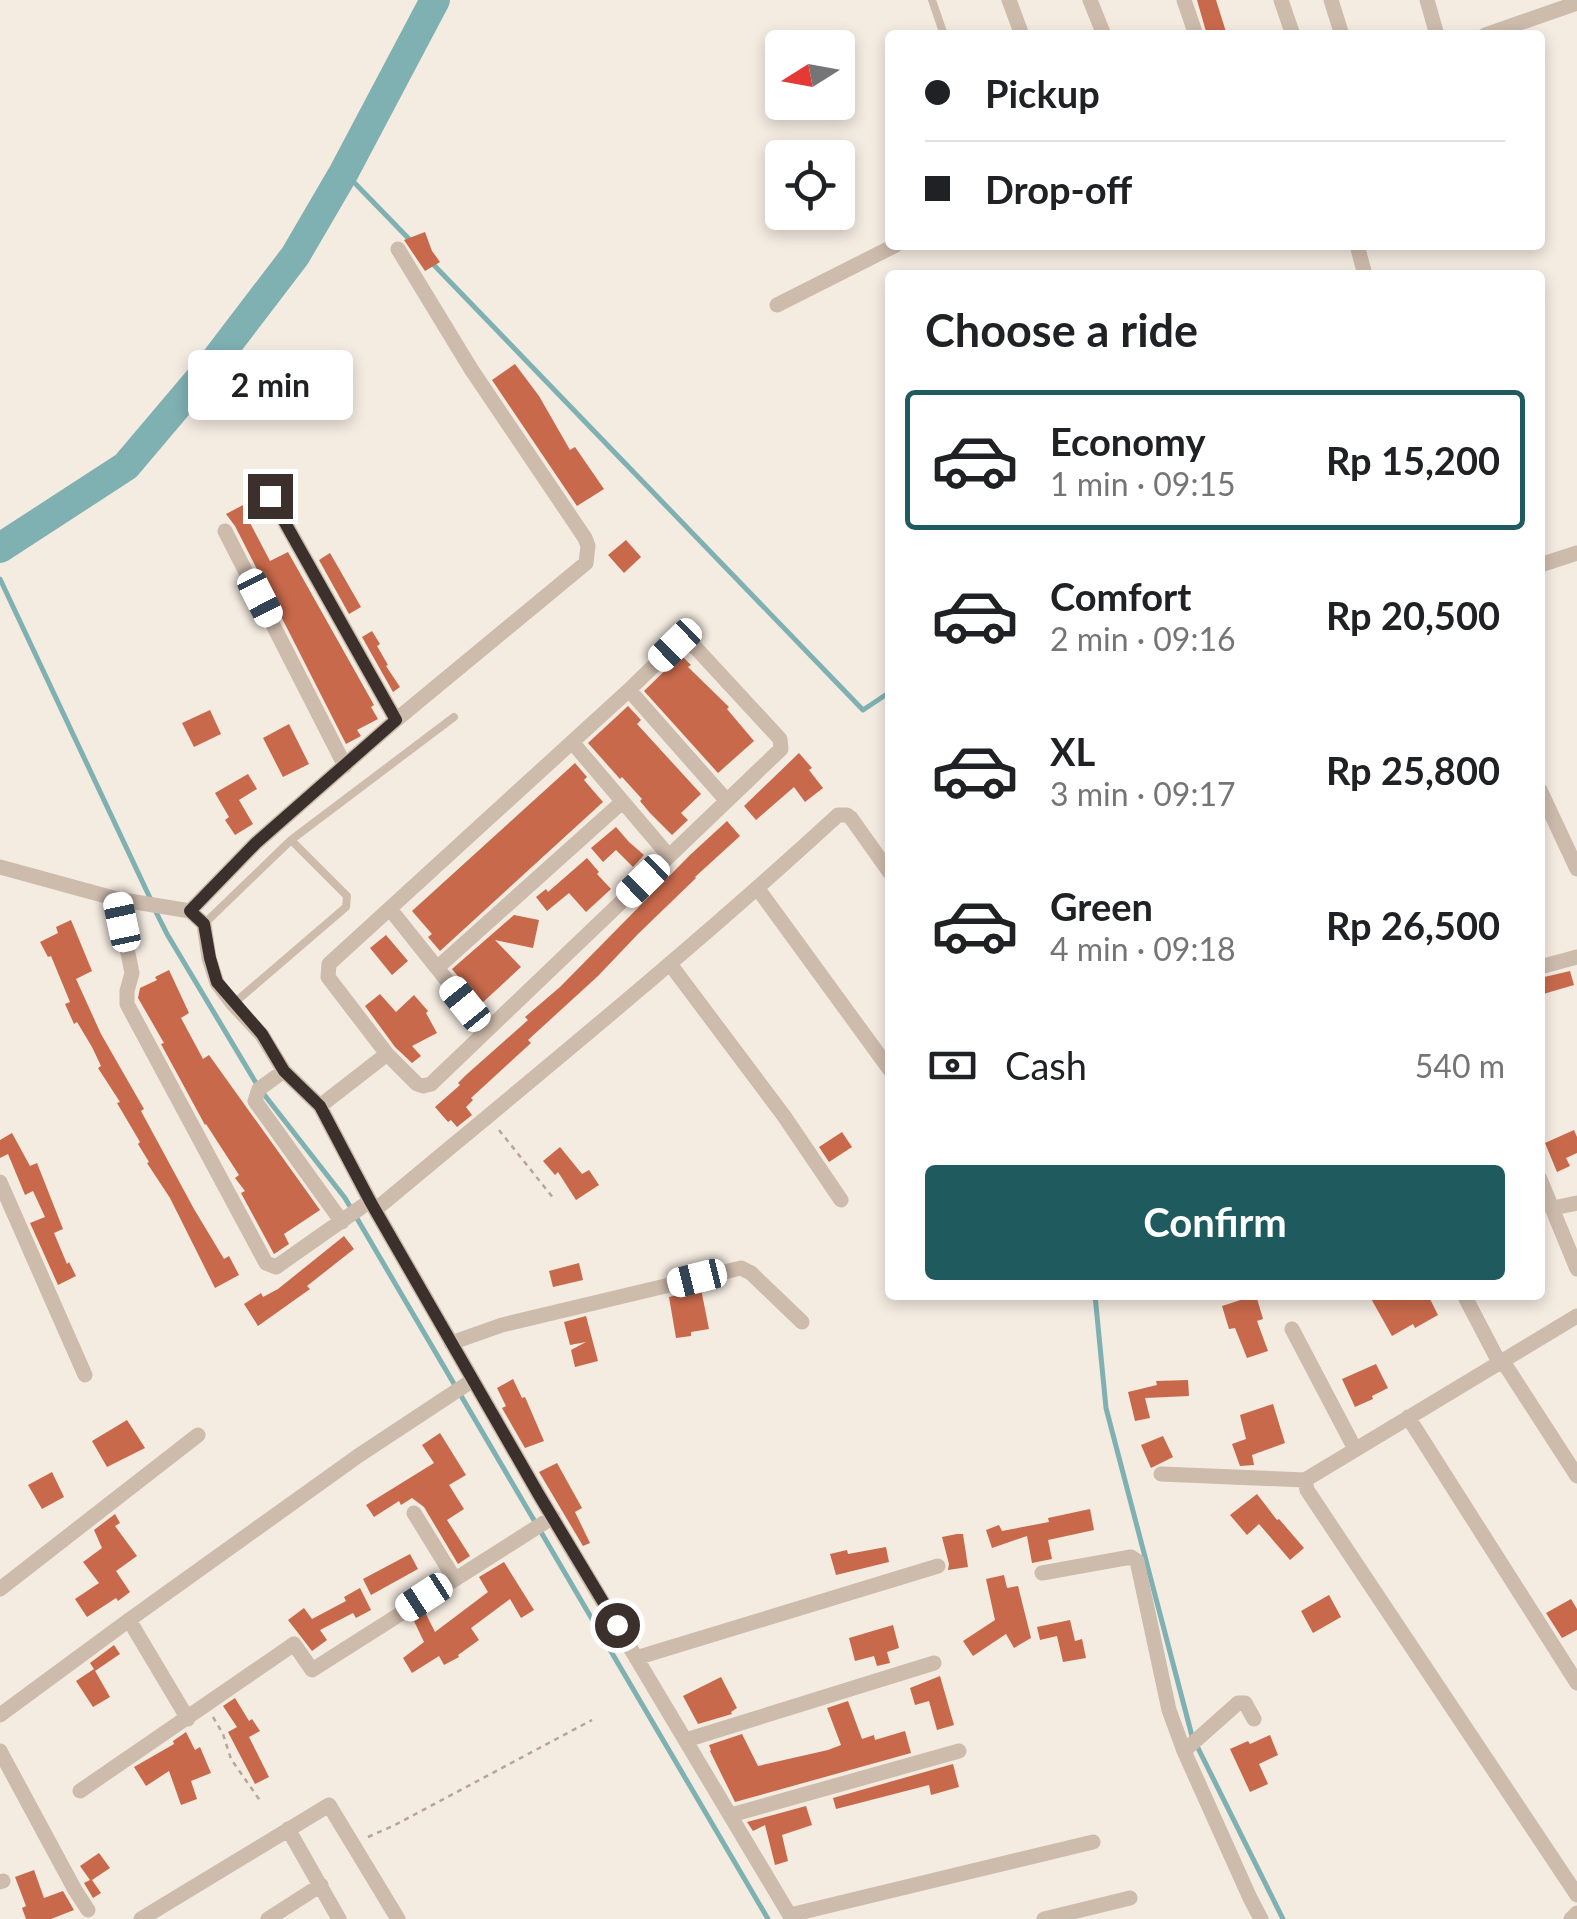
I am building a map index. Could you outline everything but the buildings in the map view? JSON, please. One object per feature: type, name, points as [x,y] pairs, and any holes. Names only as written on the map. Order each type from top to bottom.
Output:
[{"type":"street","points":[[1009,0],[1020,30]]},
{"type":"street","points":[[1090,0],[1102,30]]},
{"type":"street","points":[[1184,0],[1194,30]]},
{"type":"street","points":[[1282,0],[1291,30]]},
{"type":"street","points":[[1331,0],[1340,30]]},
{"type":"street","points":[[1426,0],[1435,30]]},
{"type":"street","points":[[1499,30],[1574,3]]},
{"type":"street","points":[[190,911],[256,843],[586,562],[585,538],[472,370],[398,249]]},
{"type":"street","points":[[777,305],[886,250]]},
{"type":"street","points":[[270,496],[396,720]]},
{"type":"street","points":[[225,531],[344,766]]},
{"type":"street","points":[[1545,563],[1577,553]]},
{"type":"street","points":[[684,644],[695,647],[780,740],[780,749],[431,1084],[423,1086],[411,1080],[387,1054],[328,977],[330,964],[572,742],[675,645],[684,644]]},
{"type":"street","points":[[629,690],[727,801]]},
{"type":"street","points":[[572,742],[669,856]]},
{"type":"street","points":[[1545,801],[1577,868]]},
{"type":"street","points":[[437,968],[622,803]]},
{"type":"street","points":[[116,898],[132,973],[126,991],[127,1004],[266,1263],[276,1266],[369,1206],[488,1116],[758,889],[838,815],[851,818],[885,866]]},
{"type":"street","points":[[0,867],[116,898],[190,911],[204,924],[217,982],[262,1034],[279,1075],[320,1106],[369,1206],[451,1343],[467,1384],[546,1520],[636,1658],[791,1917],[1094,1842]]},
{"type":"street","points":[[758,889],[885,1063]]},
{"type":"street","points":[[390,908],[486,1030]]},
{"type":"street","points":[[1545,966],[1577,957]]},
{"type":"street","points":[[670,964],[784,1116],[841,1200]]},
{"type":"street","points":[[320,1106],[387,1054]]},
{"type":"street","points":[[279,1075],[258,1089],[256,1103],[344,1220]]},
{"type":"street","points":[[0,1182],[86,1375]]},
{"type":"street","points":[[1545,1190],[1577,1270]]},
{"type":"street","points":[[1553,1208],[1577,1203]]},
{"type":"street","points":[[451,1343],[502,1325],[741,1268],[802,1322]]},
{"type":"street","points":[[1467,1300],[1500,1361],[1577,1476]]},
{"type":"street","points":[[1161,1474],[1305,1480],[1577,1316]]},
{"type":"street","points":[[1292,1330],[1355,1450]]},
{"type":"street","points":[[0,1714],[358,1456],[467,1384]]},
{"type":"street","points":[[1408,1417],[1577,1683]]},
{"type":"street","points":[[0,1589],[198,1435]]},
{"type":"street","points":[[1305,1480],[1307,1490],[1577,1896]]},
{"type":"street","points":[[414,1513],[454,1578]]},
{"type":"street","points":[[80,1791],[294,1644],[312,1670],[546,1520]]},
{"type":"street","points":[[1042,1573],[1134,1558],[1169,1710],[1193,1744],[1261,1919]]},
{"type":"street","points":[[636,1658],[938,1566]]},
{"type":"street","points":[[129,1620],[188,1718]]},
{"type":"street","points":[[686,1740],[934,1664]]},
{"type":"street","points":[[1193,1744],[1238,1703],[1244,1704],[1254,1719]]},
{"type":"street","points":[[0,1751],[88,1910]]},
{"type":"street","points":[[732,1815],[959,1751]]},
{"type":"street","points":[[141,1919],[329,1805],[398,1919]]},
{"type":"street","points":[[288,1829],[339,1919]]},
{"type":"street","points":[[268,1919],[321,1885]]},
{"type":"street","points":[[1044,1919],[1130,1898]]},
{"type":"street","points":[[1571,1919],[1577,1913]]},
{"type":"lane","points":[[932,0],[942,30]]},
{"type":"lane","points":[[204,924],[292,840],[454,717]]},
{"type":"lane","points":[[233,1004],[348,902],[292,840]]},
{"type":"path","points":[[488,1116],[554,1198]]},
{"type":"path","points":[[207,1705],[224,1734],[231,1758],[261,1802]]},
{"type":"path","points":[[353,1843],[393,1826],[592,1720]]},
{"type":"waterway","points":[[0,548],[126,466],[214,362],[295,256],[435,0]]},
{"type":"waterway","points":[[344,172],[412,242]]},
{"type":"waterway","points":[[430,261],[863,710],[885,695]]},
{"type":"waterway","points":[[0,579],[151,900]]},
{"type":"waterway","points":[[155,910],[259,1088],[345,1198],[768,1919]]},
{"type":"waterway","points":[[1095,1300],[1106,1408],[1192,1736],[1283,1919]]},
{"type":"route","points":[[270,496],[396,720],[256,843],[190,911],[204,924],[217,982],[262,1034],[284,1071],[320,1106],[370,1201],[617,1625]]}]
